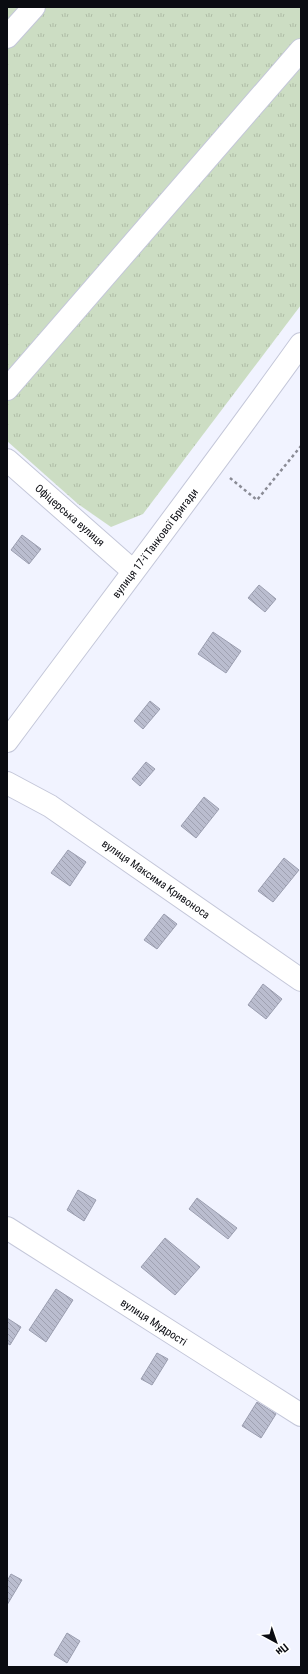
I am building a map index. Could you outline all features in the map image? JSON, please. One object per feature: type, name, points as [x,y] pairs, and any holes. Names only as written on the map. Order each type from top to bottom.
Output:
[{"type":"street","points":[[7,38],[34,7]]},
{"type":"street","points":[[7,389],[301,50]]},
{"type":"street","name":"вулиця 17-ї Танкової Бригади","points":[[7,741],[214,465],[301,344]]},
{"type":"street","name":"Офіцерська вулиця","points":[[7,460],[133,571]]},
{"type":"street","name":"вулиця Максима Кривоноса","points":[[7,783],[50,806],[301,980]]},
{"type":"street","name":"вулиця Мудрості","points":[[7,1228],[301,1415]]},
{"type":"path","points":[[214,465],[257,500],[301,446]]},
{"type":"green space","points":[[7,7],[301,7],[301,305],[143,514],[111,527],[78,504],[7,441]]},
{"type":"building","points":[[22,535],[41,549],[29,564],[11,550]]},
{"type":"building","points":[[259,585],[276,599],[265,612],[248,598]]},
{"type":"building","points":[[213,632],[241,651],[226,673],[198,654]]},
{"type":"building","points":[[150,701],[160,709],[143,729],[134,721]]},
{"type":"building","points":[[146,762],[155,769],[140,786],[132,779]]},
{"type":"building","points":[[204,797],[219,809],[196,838],[181,826]]},
{"type":"building","points":[[68,850],[86,862],[70,886],[51,873]]},
{"type":"building","points":[[284,858],[299,870],[273,902],[258,891]]},
{"type":"building","points":[[164,914],[177,924],[157,949],[144,940]]},
{"type":"building","points":[[263,984],[282,999],[266,1019],[248,1005]]},
{"type":"building","points":[[78,1190],[96,1200],[84,1221],[67,1210]]},
{"type":"building","points":[[197,1198],[237,1228],[228,1239],[189,1209]]},
{"type":"building","points":[[165,1238],[200,1267],[175,1295],[141,1267]]},
{"type":"building","points":[[56,1289],[73,1300],[46,1342],[29,1330]]},
{"type":"building","points":[[7,1318],[21,1327],[10,1345],[7,1343]]},
{"type":"building","points":[[157,1353],[168,1359],[152,1385],[141,1379]]},
{"type":"building","points":[[257,1402],[276,1414],[261,1438],[242,1426]]},
{"type":"building","points":[[11,1574],[22,1580],[7,1605],[7,1581]]},
{"type":"building","points":[[67,1633],[80,1641],[67,1663],[54,1655]]}]
